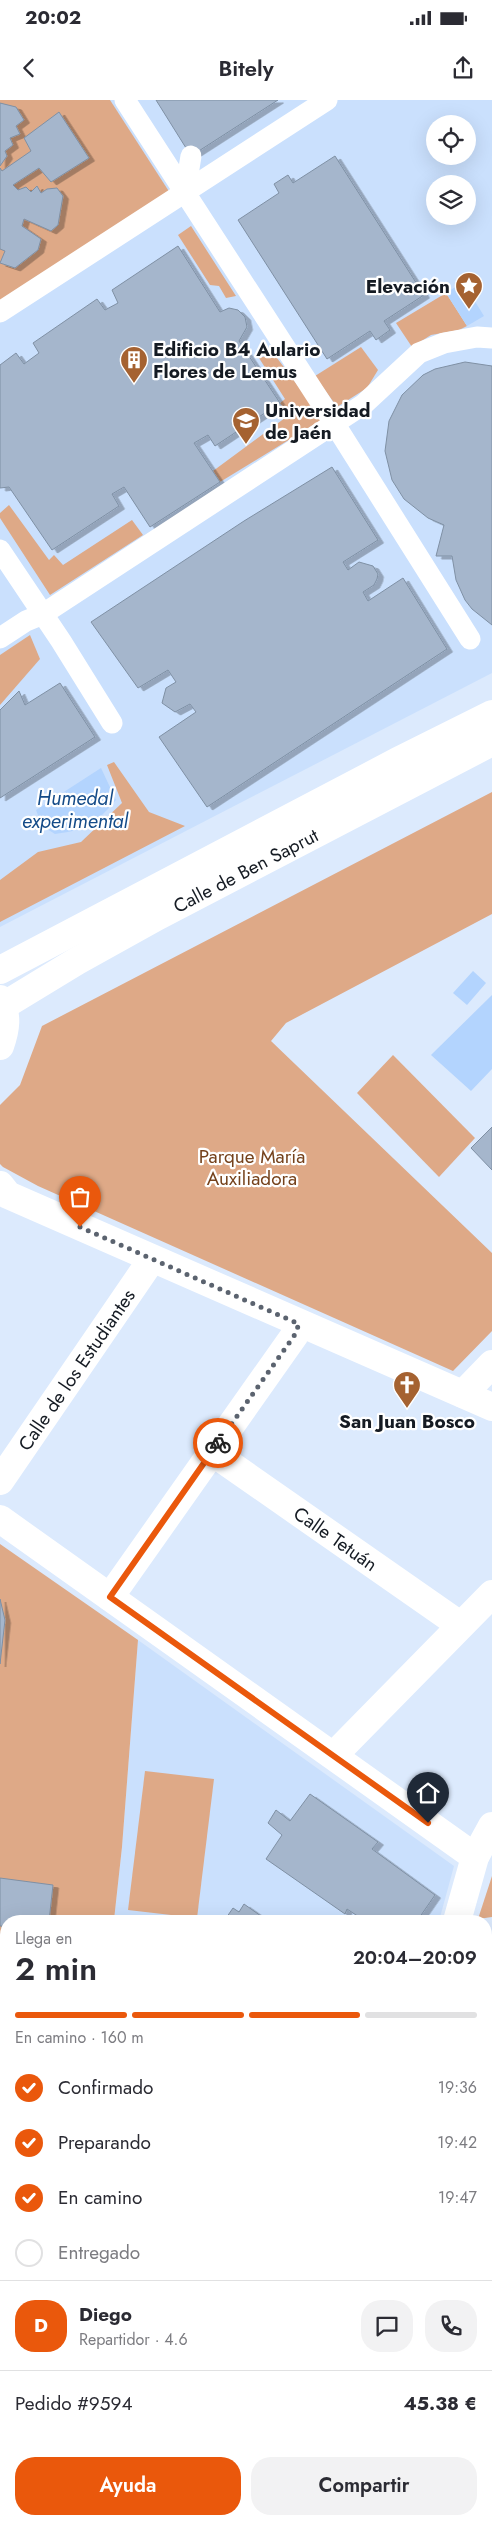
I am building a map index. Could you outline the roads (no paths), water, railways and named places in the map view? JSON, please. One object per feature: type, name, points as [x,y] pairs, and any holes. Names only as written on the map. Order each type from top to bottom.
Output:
[{"type":"main road","name":"Calle de Ben Saprut","points":[[0,970],[398,760],[492,714]]},
{"type":"main road","name":"Calle de Ben Saprut","points":[[2,1003],[158,916],[492,742]]},
{"type":"main road","points":[[0,1046],[6,1028],[2,1003]]},
{"type":"main road","points":[[3,1195],[492,1407]]},
{"type":"main road","name":"Calle de los Estudiantes","points":[[0,1480],[152,1259]]},
{"type":"main road","points":[[110,1597],[294,1336],[299,1324]]},
{"type":"main road","points":[[462,1394],[492,1364]]},
{"type":"main road","name":"Calle Tetuán","points":[[212,1452],[460,1625]]},
{"type":"main road","points":[[0,1519],[475,1857]]},
{"type":"main road","points":[[334,1756],[492,1594]]},
{"type":"main road","points":[[459,1915],[475,1857],[492,1826]]},
{"type":"street","points":[[125,100],[334,423],[470,640]]},
{"type":"street","points":[[0,312],[326,100]]},
{"type":"street","points":[[185,193],[191,156]]},
{"type":"street","points":[[0,638],[26,621],[43,614],[364,404],[419,353],[444,343],[477,336],[492,338]]},
{"type":"street","points":[[0,550],[112,723]]},
{"type":"water","points":[[463,282],[484,316],[467,326],[446,293]]},
{"type":"water","name":"Humedal experimental","points":[[101,768],[116,800],[102,816],[83,828],[55,834],[42,826],[36,810]]},
{"type":"water","points":[[473,971],[486,983],[467,1005],[453,993]]},
{"type":"water","points":[[492,995],[492,1069],[471,1091],[431,1055]]},
{"type":"place","name":"Elevación","points":[[469,310]]},
{"type":"place","name":"Edificio B4 Aulario Flores de Lemus","points":[[134,384]]},
{"type":"place","name":"Universidad de Jaén","points":[[246,445]]},
{"type":"place","name":"San Juan Bosco","points":[[407,1409]]},
{"type":"park label","name":"Parque María Auxiliadora","points":[[252,1167]]}]
